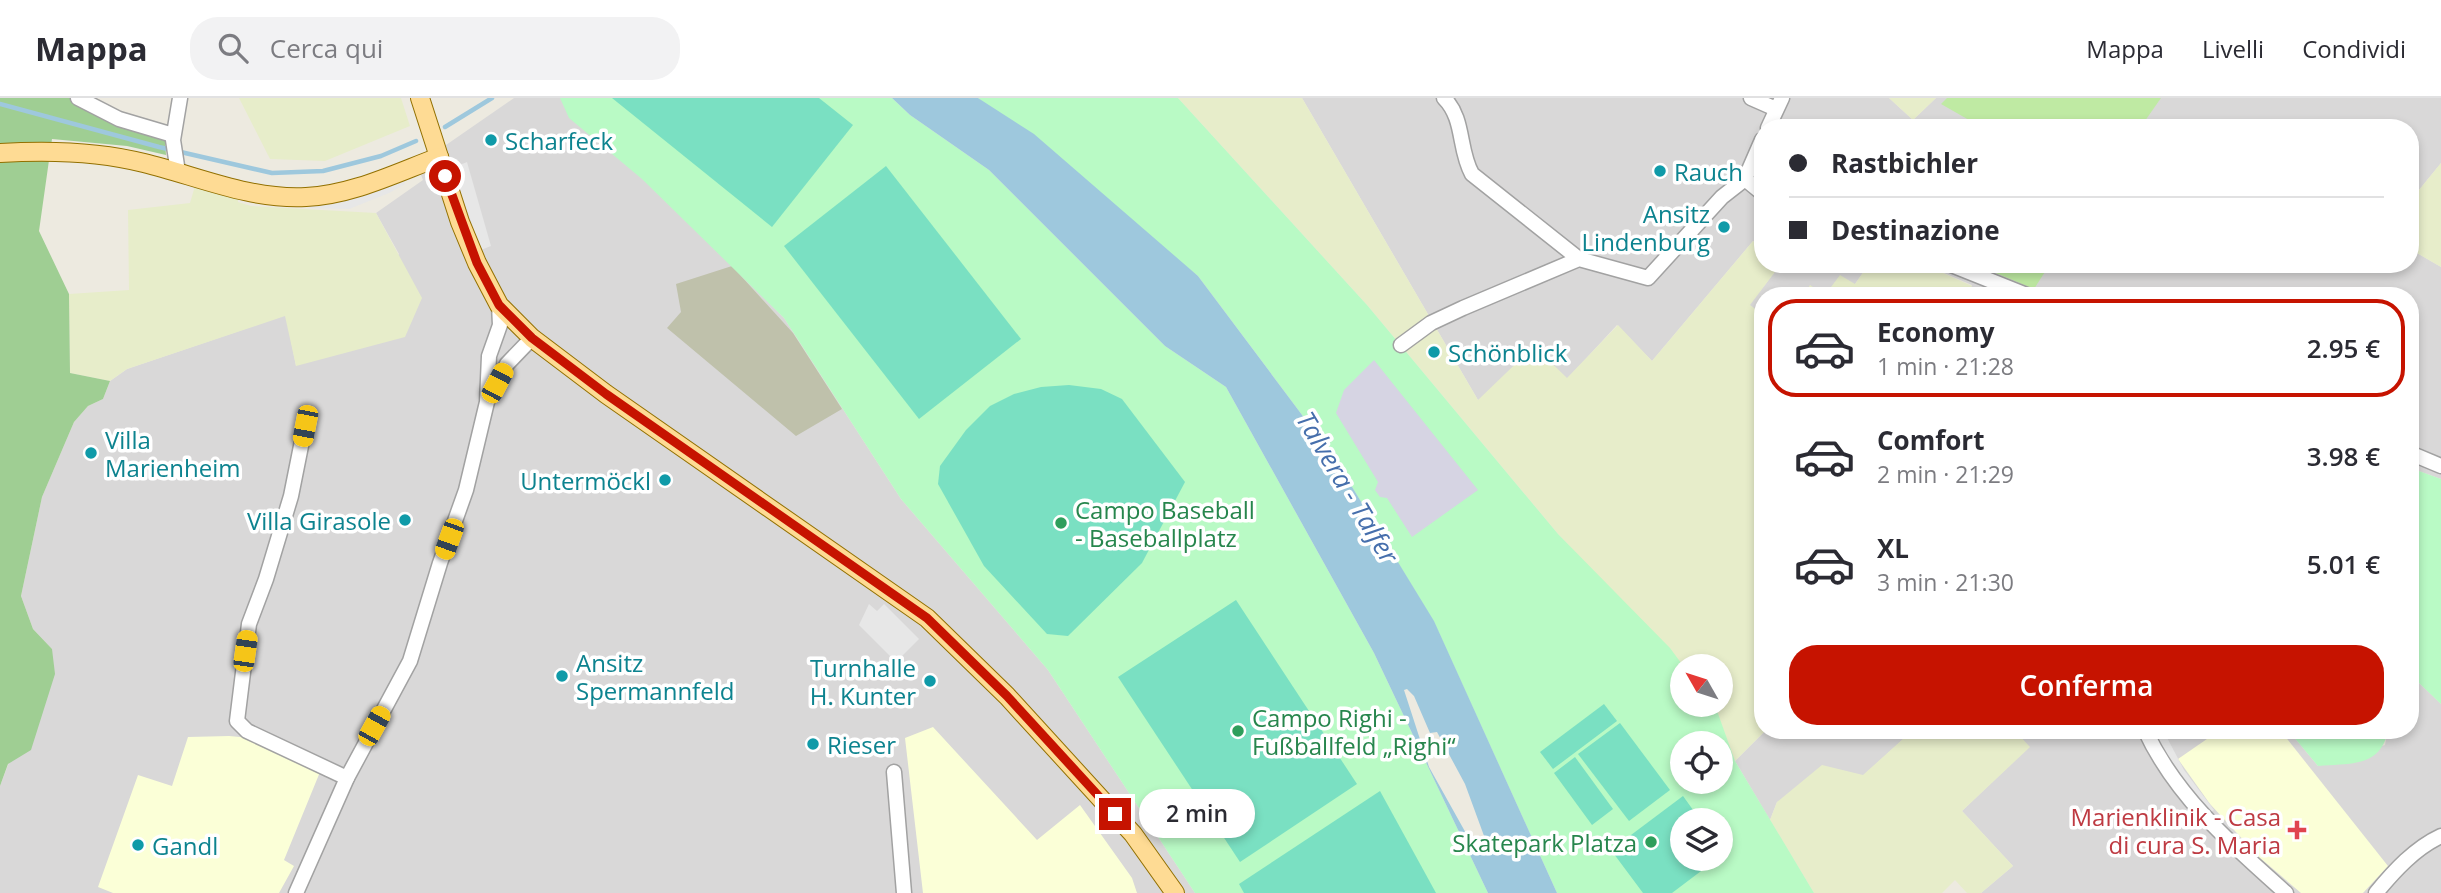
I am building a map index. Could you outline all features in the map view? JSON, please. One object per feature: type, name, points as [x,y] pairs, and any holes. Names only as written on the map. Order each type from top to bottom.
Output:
[{"type":"main road","points":[[420,98],[477,263],[499,305],[532,338],[606,394],[927,618],[1007,696],[1133,834],[1175,893]]},
{"type":"main road","points":[[0,153],[42,150],[100,155],[177,166],[249,192],[309,197],[366,184],[439,157]]},
{"type":"street","points":[[78,98],[119,120],[173,138]]},
{"type":"street","points":[[177,166],[173,138],[180,98]]},
{"type":"street","points":[[1444,98],[1457,116],[1465,161],[1472,174],[1579,259],[1648,278],[1722,197],[1745,179],[1754,159]]},
{"type":"street","points":[[1751,98],[1779,104]]},
{"type":"street","points":[[1745,179],[1754,186]]},
{"type":"street","points":[[1401,345],[1431,323],[1463,307],[1579,259]]},
{"type":"street","points":[[1972,273],[2006,287]]},
{"type":"street","points":[[296,893],[347,778],[410,661],[466,490],[487,402],[489,356],[500,325],[499,305]]},
{"type":"street","points":[[487,402],[507,364],[532,338]]},
{"type":"street","points":[[305,426],[291,496],[249,624],[237,721],[247,731],[347,778]]},
{"type":"street","points":[[2419,457],[2441,466]]},
{"type":"street","points":[[2151,739],[2176,782],[2218,833],[2286,893]]},
{"type":"street","points":[[894,772],[904,893]]},
{"type":"street","points":[[2376,893],[2395,870],[2429,841],[2441,836]]},
{"type":"shaded area","points":[[239,98],[401,98],[410,126],[325,161],[270,159]]},
{"type":"shaded area","points":[[514,98],[566,98],[784,318],[901,499],[1048,670],[1195,893],[0,893],[0,786],[52,649],[33,629],[21,596],[42,497],[74,422],[88,406],[103,399],[110,381],[127,369],[286,315],[296,366],[399,254],[376,213],[423,180],[414,157],[446,145]]},
{"type":"shaded area","points":[[1178,98],[1302,98],[1478,400],[1534,346],[1567,378],[1618,325],[1652,361],[1754,242],[1754,273],[1774,273],[1764,287],[1754,287],[1754,300],[1750,305],[1754,308],[1754,739],[1757,739],[1735,761],[1733,731],[1724,731],[1719,718],[1733,717],[1733,654],[1672,654],[1558,534],[1367,305]]},
{"type":"shaded area","points":[[1302,98],[1889,98],[1912,119],[1754,119],[1754,242],[1652,361],[1617,325],[1567,379],[1478,400]]},
{"type":"shaded area","points":[[1889,98],[1936,98],[1914,119]]},
{"type":"shaded area","points":[[1936,98],[2441,98],[2441,163],[2419,190],[2419,119],[1914,119]]},
{"type":"shaded area","points":[[467,162],[491,246],[481,250],[452,168]]},
{"type":"shaded area","points":[[2441,163],[2441,267],[2419,254],[2419,190]]},
{"type":"shaded area","points":[[404,178],[405,184],[349,209],[309,208],[310,203]]},
{"type":"shaded area","points":[[195,186],[238,198],[238,202],[251,206],[376,213],[422,298],[405,337],[296,366],[285,316],[127,369],[110,381],[70,373],[69,294],[129,290],[128,210],[190,203]]},
{"type":"shaded area","points":[[2419,254],[2441,267],[2441,479],[2419,471],[2419,287],[1971,287],[1972,285],[1944,273],[2419,273]]},
{"type":"shaded area","points":[[732,266],[793,333],[842,409],[796,436],[667,328],[681,312],[676,284]]},
{"type":"shaded area","points":[[1774,273],[1863,273],[1855,284],[1848,287],[1763,287]]},
{"type":"shaded area","points":[[1863,273],[1943,273],[1972,286],[1831,287],[1840,275],[1855,284]]},
{"type":"shaded area","points":[[1374,360],[1478,490],[1412,537],[1387,498],[1380,497],[1375,490],[1378,482],[1336,413],[1344,390]]},
{"type":"shaded area","points":[[869,604],[877,611],[884,604],[919,639],[896,662],[859,625]]},
{"type":"shaded area","points":[[2419,683],[2441,704],[2441,893],[1981,893],[2013,866],[1962,811],[2029,747],[2022,739],[2296,739],[2318,766],[2385,745],[2386,739],[2419,739]]},
{"type":"shaded area","points":[[933,727],[1037,840],[1080,805],[1132,878],[1137,893],[923,893],[905,738]]},
{"type":"shaded area","points":[[188,737],[251,738],[320,772],[284,860],[294,866],[279,893],[113,893],[98,887],[138,775],[172,786]]},
{"type":"shaded area","points":[[1757,739],[1903,739],[1863,776],[1777,802],[1770,820],[1735,761]]},
{"type":"shaded area","points":[[1903,739],[2022,739],[2030,747],[1962,811],[2013,866],[1981,893],[1967,893],[1955,880],[1942,893],[1814,893],[1770,820],[1777,802],[1822,765],[1863,775]]},
{"type":"shaded area","points":[[2157,739],[2168,739],[2184,770],[2214,810],[2206,815],[2176,775]]},
{"type":"shaded area","name":"Marienklinik - Casa di cura S. Maria","points":[[2207,739],[2287,739],[2388,866],[2363,893],[2301,893],[2259,857],[2210,804],[2178,759]]},
{"type":"green space","points":[[0,98],[87,98],[123,118],[122,128],[165,141],[166,155],[127,146],[52,139],[39,231],[69,294],[70,373],[110,381],[103,399],[88,406],[74,422],[42,497],[21,596],[33,629],[52,649],[55,674],[31,750],[8,764],[0,786]]},
{"type":"green space","points":[[560,98],[892,98],[910,115],[989,170],[1165,346],[1226,387],[1374,653],[1488,893],[1195,893],[1048,670],[901,499],[784,318],[642,179],[569,118]]},
{"type":"green space","points":[[612,98],[819,98],[853,125],[772,227]]},
{"type":"green space","points":[[978,98],[1178,98],[1367,305],[1558,534],[1674,654],[1670,654],[1670,718],[1720,718],[1724,731],[1670,731],[1670,794],[1733,794],[1733,755],[1814,893],[1557,893],[1434,622],[1335,459],[1198,276]]},
{"type":"green space","points":[[1947,98],[2161,98],[2146,119],[1967,119],[1941,104]]},
{"type":"green space","points":[[886,166],[1021,339],[919,419],[784,246]]},
{"type":"green space","points":[[1996,273],[2044,273],[2035,287]]},
{"type":"green space","name":"Campo Baseball - Baseballplatz","points":[[1069,385],[1101,389],[1122,399],[1185,482],[1142,563],[1068,636],[1047,634],[984,566],[938,484],[940,466],[966,430],[990,406],[1014,394],[1041,387]]},
{"type":"green space","points":[[2419,471],[2441,479],[2441,704],[2419,683]]},
{"type":"green space","name":"Campo Righi - Fußballfeld „Righi“","points":[[1236,600],[1357,784],[1240,862],[1118,677]]},
{"type":"green space","points":[[1604,704],[1617,721],[1553,769],[1540,752]]},
{"type":"green space","points":[[1620,723],[1670,790],[1629,821],[1578,754]]},
{"type":"green space","points":[[2296,739],[2385,739],[2379,751],[2362,761],[2318,766]]},
{"type":"green space","points":[[1575,757],[1613,809],[1592,825],[1554,773]]},
{"type":"green space","points":[[1380,791],[1436,893],[1244,893],[1239,884]]},
{"type":"green space","name":"Skatepark Platza","points":[[1683,796],[1692,808],[1670,808],[1670,871],[1701,871],[1672,893],[1643,893],[1611,850]]},
{"type":"water","name":"Talvera - Talfer","points":[[892,98],[978,98],[1034,134],[1198,276],[1335,459],[1434,621],[1557,893],[1488,893],[1374,653],[1226,387],[1165,346],[989,170],[910,115]],"holes":[[[1407,689],[1414,696],[1430,733],[1437,732],[1465,784],[1487,844],[1483,852],[1472,844],[1429,767],[1404,690]]]},
{"type":"waterway","points":[[445,127],[492,98]]},
{"type":"waterway","points":[[0,104],[159,147],[272,173],[323,171],[381,156],[416,141]]},
{"type":"place","name":"Scharfeck","points":[[491,140]]},
{"type":"place","name":"Rauch","points":[[1660,171]]},
{"type":"place","name":"Ansitz Lindenburg","points":[[1724,227]]},
{"type":"place","name":"Schönblick","points":[[1434,352]]},
{"type":"place","name":"Villa Marienheim","points":[[91,453]]},
{"type":"place","name":"Untermöckl","points":[[665,480]]},
{"type":"place","name":"Villa Girasole","points":[[405,520]]},
{"type":"place","name":"Campo Baseball - Baseballplatz","points":[[1061,523]]},
{"type":"place","name":"Ansitz Spermannfeld","points":[[562,676]]},
{"type":"place","name":"Turnhalle H. Kunter","points":[[930,681]]},
{"type":"place","name":"Campo Righi - Fußballfeld „Righi“","points":[[1238,731]]},
{"type":"place","name":"Rieser","points":[[813,744]]},
{"type":"place","name":"Marienklinik - Casa di cura S. Maria","points":[[2297,830]]},
{"type":"place","name":"Skatepark Platza","points":[[1651,842]]},
{"type":"place","name":"Gandl","points":[[138,845]]},
{"type":"route","points":[[445,176],[477,263],[499,305],[532,338],[810,539],[927,618],[1007,696],[1115,814]]}]
